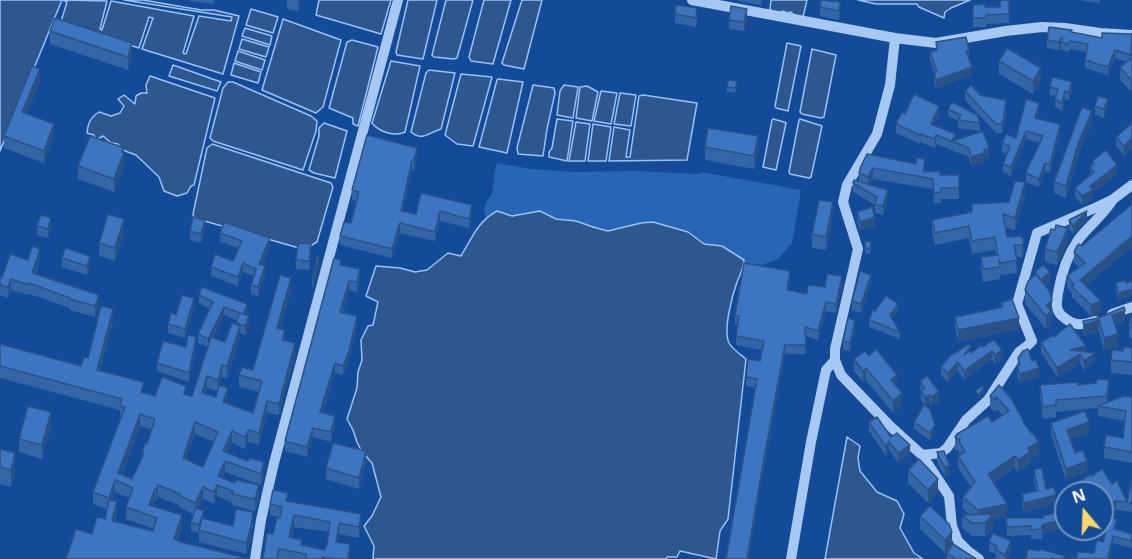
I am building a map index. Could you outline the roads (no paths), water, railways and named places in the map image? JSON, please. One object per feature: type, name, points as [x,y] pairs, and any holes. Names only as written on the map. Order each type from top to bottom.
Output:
[{"type":"street","points":[[255,559],[274,463],[398,0]]},
{"type":"street","points":[[692,0],[895,38],[936,43],[1042,27],[1132,35]]},
{"type":"street","points":[[895,38],[890,85],[877,134],[847,185],[843,202],[858,249],[835,349],[835,360],[842,375],[849,383],[890,426],[922,455],[949,496],[952,526],[958,541],[979,559]]},
{"type":"street","points":[[922,455],[941,453],[947,448],[966,420],[988,400],[1019,352],[1032,341],[1017,304],[1037,233],[1112,200],[1132,185]]},
{"type":"street","points":[[1112,200],[1105,212],[1078,241],[1070,254],[1059,287],[1058,312],[1069,323],[1083,325],[1132,307]]},
{"type":"street","points":[[791,559],[826,370],[835,360]]}]
